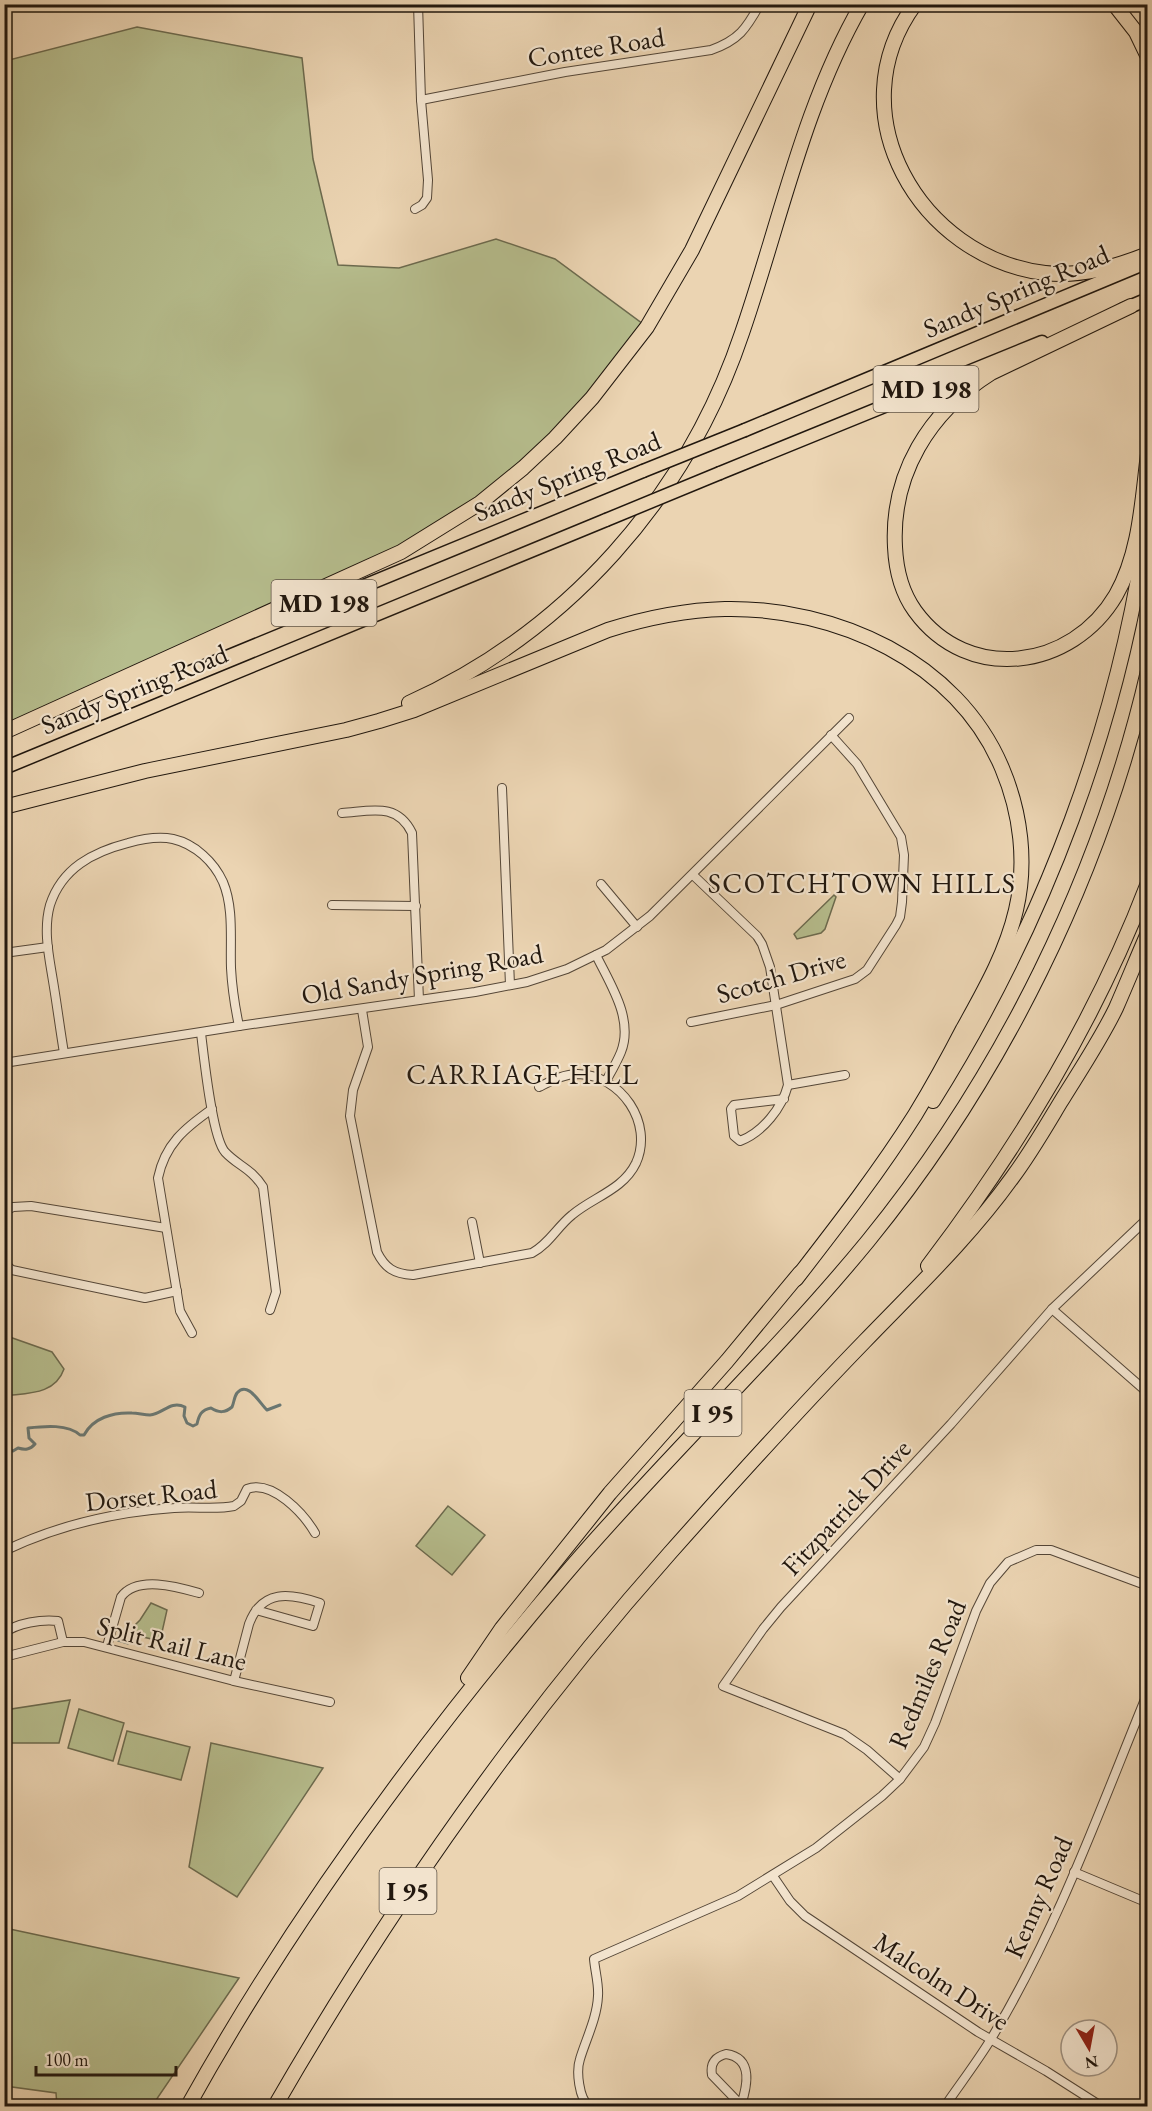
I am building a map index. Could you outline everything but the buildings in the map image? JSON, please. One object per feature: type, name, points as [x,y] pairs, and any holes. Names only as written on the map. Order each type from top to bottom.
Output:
[{"type":"highway","points":[[4,732],[401,552],[480,503],[523,468],[592,399],[647,327],[692,250],[810,4]]},
{"type":"highway","points":[[305,739],[345,728],[411,702],[482,664],[523,638],[587,583],[648,514],[688,453],[730,368],[814,107],[834,58],[861,4]]},
{"type":"highway","points":[[915,4],[895,37],[888,62],[884,91],[889,139],[897,162],[923,206],[940,224],[963,242],[991,258],[1016,267],[1046,273],[1095,271],[1138,263],[1148,254]]},
{"type":"highway","points":[[1114,4],[1136,33],[1148,57]]},
{"type":"highway","points":[[1131,306],[990,374],[956,398],[929,429],[917,447],[904,477],[894,532],[898,573],[914,610],[941,637],[977,655],[1014,659],[1033,657],[1070,643],[1089,629],[1117,594],[1136,543],[1148,454]]},
{"type":"highway","points":[[416,1758],[502,1628],[554,1561],[610,1493],[727,1361],[883,1173],[921,1119],[989,1006],[1058,859],[1095,751],[1129,622],[1148,516]]},
{"type":"highway","points":[[4,807],[145,771],[346,730],[414,710],[584,640],[632,623],[701,610],[750,610],[808,618],[878,642],[920,667],[956,698],[988,740],[1008,782],[1020,834],[1021,856],[1016,910],[997,966],[914,1115],[843,1217],[796,1279]]},
{"type":"highway","name":"I 95","points":[[188,2106],[306,1913],[416,1758],[466,1693],[566,1573],[818,1300],[870,1238],[947,1135],[1015,1021],[1063,921],[1106,815],[1148,671]]},
{"type":"highway","name":"I 95","points":[[275,2106],[323,2024],[416,1879],[533,1719],[669,1553],[862,1343],[920,1276],[961,1223],[1034,1113],[1098,996],[1148,884]]},
{"type":"highway","points":[[862,1343],[979,1221],[1014,1177],[1085,1062],[1114,1010],[1148,933]]},
{"type":"main road","name":"Sandy Spring Road","points":[[4,732],[221,646],[1138,263]]},
{"type":"main road","name":"Sandy Spring Road","points":[[4,768],[1148,299]]},
{"type":"street","points":[[416,209],[428,198],[420,99],[418,4]]},
{"type":"street","name":"Contee Road","points":[[420,99],[565,72],[711,50],[728,44],[743,32],[760,4]]},
{"type":"street","name":"Old Sandy Spring Road","points":[[4,1064],[239,1026],[362,1010],[510,985],[547,976],[596,955],[637,927],[693,875],[849,718]]},
{"type":"street","name":"Scotch Drive","points":[[691,1022],[776,1005],[843,983],[864,973],[900,917],[904,855],[901,837],[857,764],[831,735]]},
{"type":"street","points":[[502,788],[510,985]]},
{"type":"street","points":[[342,813],[387,810],[400,816],[412,833],[419,1000]]},
{"type":"street","points":[[64,1053],[48,947],[47,929],[50,905],[62,881],[75,867],[94,854],[115,846],[152,838],[176,840],[194,849],[207,859],[218,873],[225,888],[229,911],[233,988],[239,1026]]},
{"type":"street","points":[[693,875],[762,944],[770,967],[788,1085],[784,1099],[777,1111],[751,1135],[740,1141],[735,1136],[731,1109],[734,1105],[784,1099]]},
{"type":"street","points":[[601,884],[637,927]]},
{"type":"street","points":[[332,905],[416,906]]},
{"type":"street","points":[[4,953],[48,947]]},
{"type":"street","points":[[596,955],[619,1003],[624,1022],[622,1051],[606,1081]]},
{"type":"street","points":[[362,1010],[368,1047],[353,1090],[350,1116],[375,1242],[381,1259],[389,1270],[413,1275],[524,1256],[539,1249],[573,1214],[610,1191],[632,1169],[639,1151],[638,1120],[627,1098],[606,1081],[586,1075],[569,1075],[539,1088]]},
{"type":"street","points":[[201,1033],[216,1134],[225,1152],[255,1174],[263,1187],[276,1292],[270,1310]]},
{"type":"street","points":[[788,1085],[845,1075]]},
{"type":"street","points":[[192,1333],[180,1311],[158,1178],[161,1160],[170,1145],[184,1130],[213,1109]]},
{"type":"street","points":[[4,1212],[13,1207],[31,1206],[166,1228]]},
{"type":"street","name":"Fitzpatrick Drive","points":[[900,1779],[867,1750],[844,1734],[723,1686],[768,1622],[927,1450],[1052,1309],[1148,1218]]},
{"type":"street","points":[[472,1222],[480,1263]]},
{"type":"street","points":[[4,1263],[12,1270],[145,1298],[177,1291]]},
{"type":"street","points":[[1052,1309],[1148,1393]]},
{"type":"street","name":"Dorset Road","points":[[4,1551],[49,1532],[110,1516],[167,1508],[234,1506],[241,1501],[247,1489],[252,1487],[265,1489],[281,1496],[300,1512],[315,1533]]},
{"type":"street","name":"Redmiles Road","points":[[589,2106],[582,2100],[580,2092],[579,2061],[598,1996],[594,1959],[696,1916],[773,1876],[816,1848],[900,1779],[924,1747],[976,1611],[990,1583],[1008,1562],[1036,1550],[1051,1550],[1148,1586]]},
{"type":"street","points":[[107,1647],[121,1596],[127,1590],[152,1584],[171,1585],[199,1593]]},
{"type":"street","points":[[234,1681],[249,1624],[256,1610],[271,1598],[284,1596],[298,1596],[320,1603],[313,1626],[256,1610]]},
{"type":"street","points":[[4,1633],[11,1628],[48,1620],[58,1621],[63,1642]]},
{"type":"street","name":"Split Rail Lane","points":[[6,1656],[63,1642],[77,1641],[234,1681],[330,1702]]},
{"type":"street","points":[[4,1642],[6,1656]]},
{"type":"street","name":"Kenny Road","points":[[945,2106],[991,2039],[1041,1947],[1148,1692]]},
{"type":"street","points":[[1074,1872],[1148,1903]]},
{"type":"street","name":"Malcolm Drive","points":[[773,1876],[790,1901],[805,1917],[991,2039],[1101,2106]]},
{"type":"street","points":[[732,2055],[744,2066],[748,2084],[740,2106],[712,2075],[711,2067],[717,2057],[732,2055]]},
{"type":"green space","points":[[137,27],[302,58],[313,159],[338,265],[399,268],[496,239],[555,259],[647,327],[555,438],[439,530],[5,732],[5,61]]},
{"type":"green space","points":[[834,895],[836,897],[825,929],[821,933],[797,939],[794,934]]},
{"type":"green space","points":[[4,1335],[52,1352],[64,1369],[60,1378],[54,1384],[39,1391],[5,1396]]},
{"type":"green space","points":[[448,1506],[485,1535],[452,1575],[416,1546]]},
{"type":"green space","points":[[151,1603],[167,1610],[160,1641],[139,1636],[132,1628]]},
{"type":"green space","points":[[70,1700],[59,1743],[8,1743],[5,1739],[5,1710]]},
{"type":"green space","points":[[79,1709],[124,1723],[113,1761],[68,1748]]},
{"type":"green space","points":[[127,1731],[190,1747],[181,1780],[118,1764]]},
{"type":"green space","points":[[211,1743],[323,1768],[237,1897],[189,1867]]},
{"type":"green space","points":[[5,1928],[239,1978],[152,2106],[57,2106],[56,2093],[5,2086]]},
{"type":"waterway","points":[[4,1449],[13,1451],[33,1446],[35,1444],[29,1438],[28,1428],[63,1427],[84,1435],[93,1424],[104,1417],[125,1413],[150,1415],[175,1405],[185,1407],[184,1416],[187,1423],[193,1426],[197,1424],[205,1410],[211,1408],[222,1412],[232,1407],[237,1393],[245,1389],[254,1394],[267,1410],[280,1405]]},
{"type":"waterway","points":[[118,1640],[128,1643]]},
{"type":"district","name":"SCOTCHTOWN HILLS","points":[[862,883]]},
{"type":"district","name":"CARRIAGE HILL","points":[[523,1074]]}]
